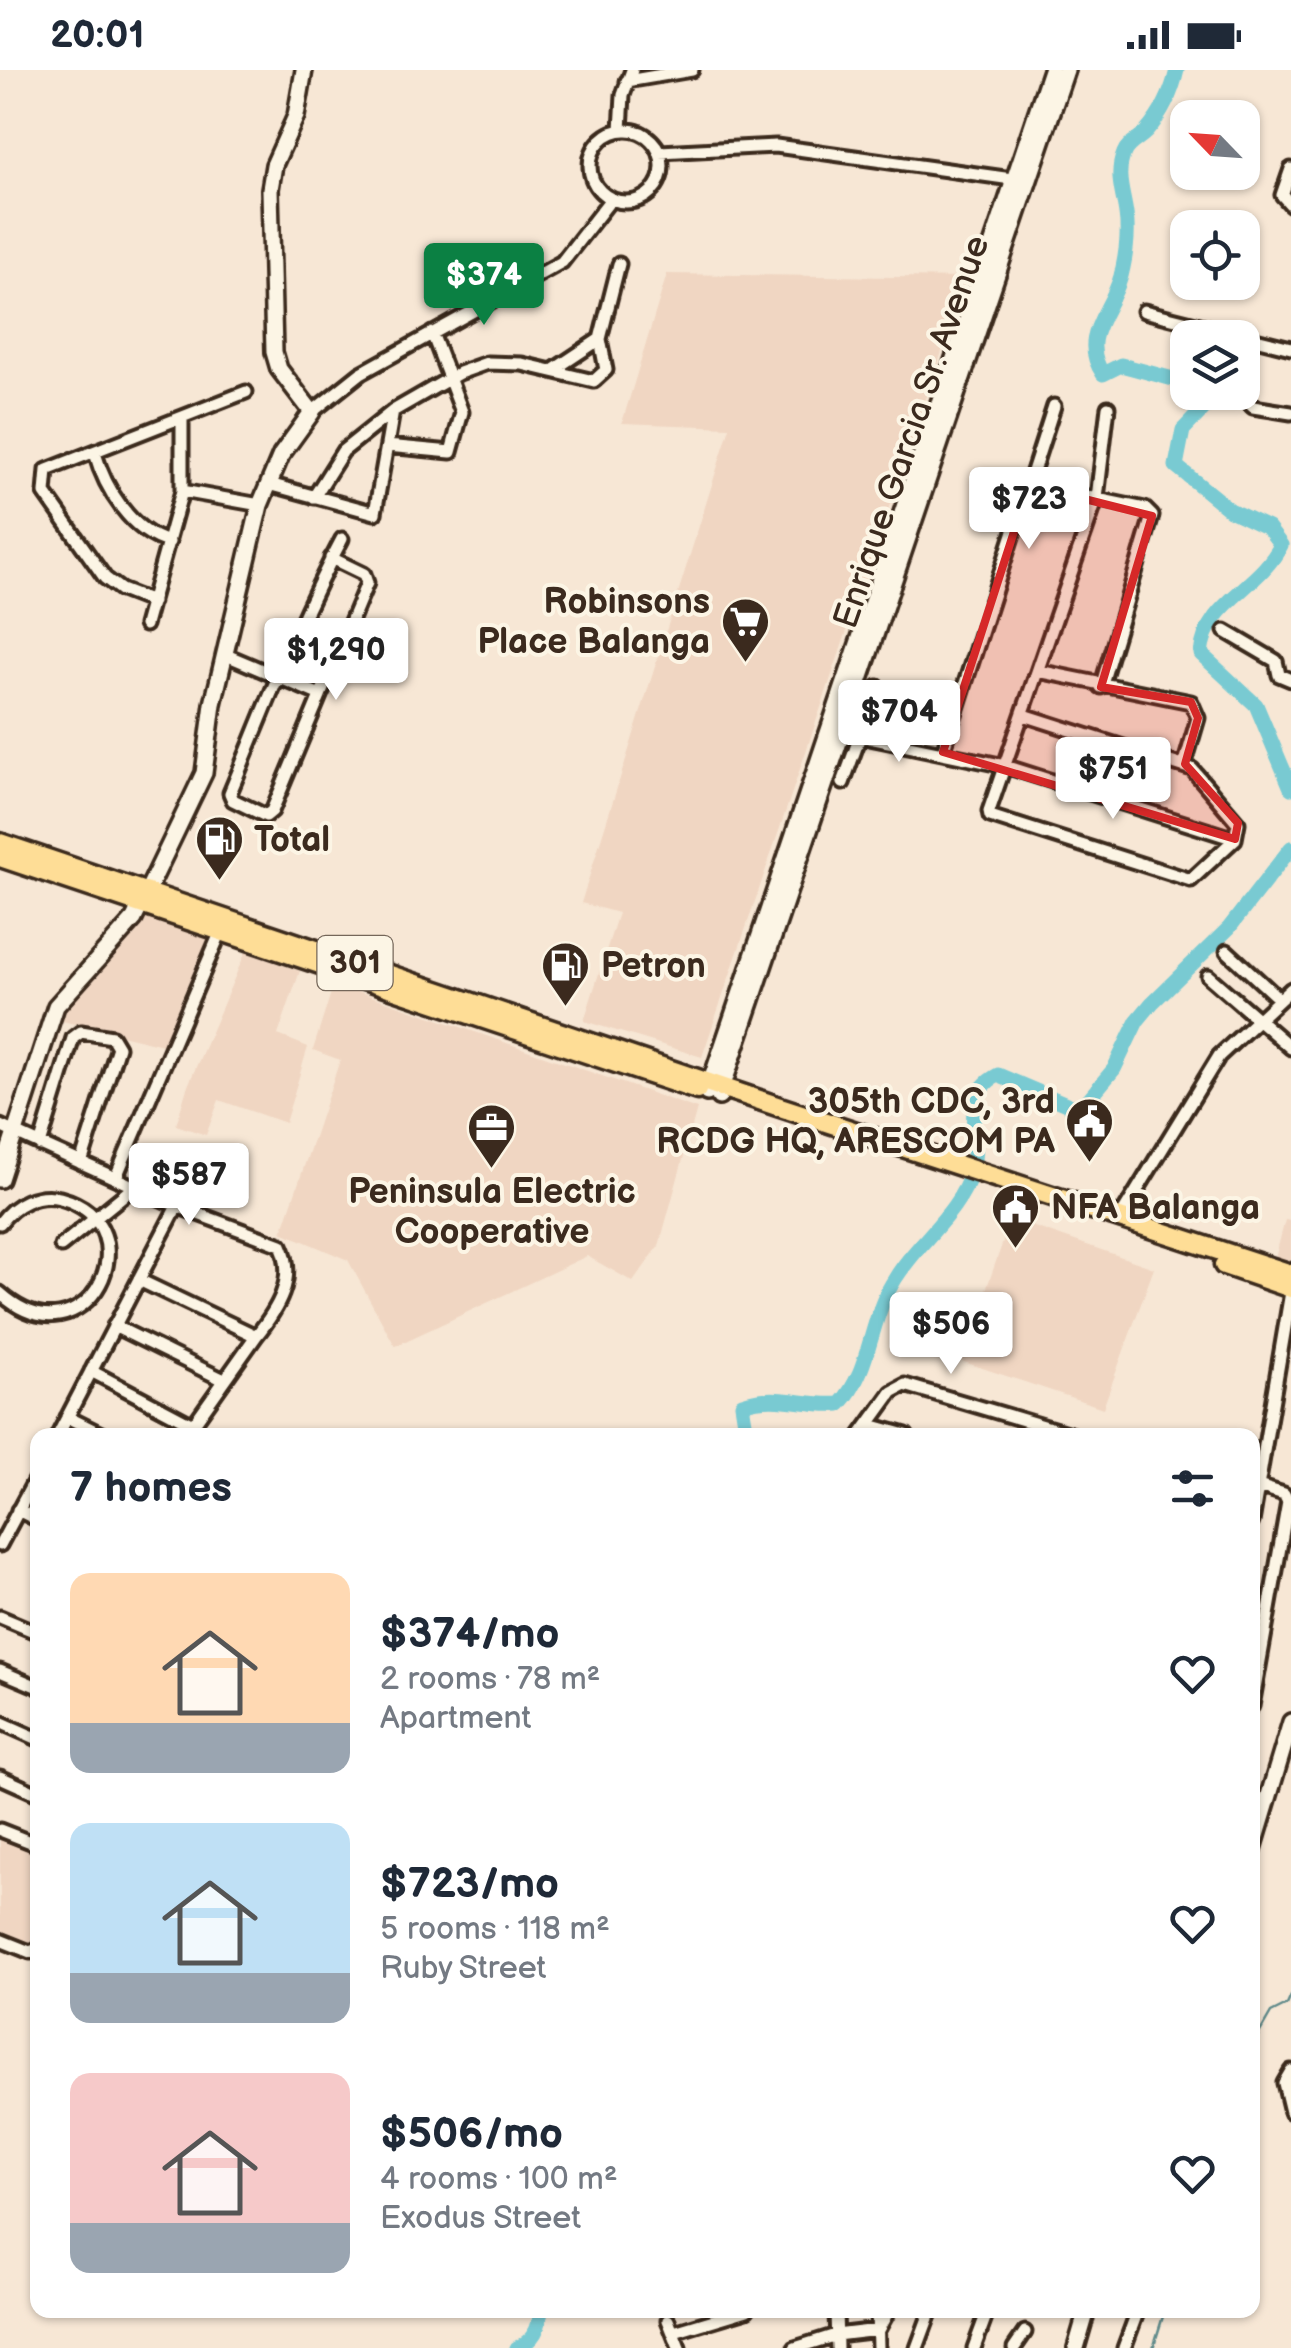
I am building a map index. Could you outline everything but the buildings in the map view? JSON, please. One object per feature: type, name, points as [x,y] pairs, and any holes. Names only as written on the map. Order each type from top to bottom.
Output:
[{"type":"main road","name":"301","points":[[0,843],[144,898],[714,1090]]},
{"type":"main road","name":"301","points":[[0,858],[144,898],[221,931],[1291,1274]]},
{"type":"main road","name":"301","points":[[979,1174],[1291,1290]]},
{"type":"street","points":[[304,70],[291,132],[274,165],[268,223],[274,352],[279,369],[312,412]]},
{"type":"street","points":[[621,130],[630,76],[692,70]]},
{"type":"street","name":"Enrique Garcia Sr. Avenue","points":[[714,1090],[845,729],[1021,180],[1051,70]]},
{"type":"street","name":"Enrique Garcia Sr. Avenue","points":[[1021,180],[1066,70]]},
{"type":"street","points":[[621,130],[648,137],[660,152],[662,174],[651,192],[632,202],[611,199],[594,183],[590,161],[601,140],[621,130]]},
{"type":"street","points":[[660,152],[776,146],[1021,180]]},
{"type":"street","points":[[1291,169],[1282,195],[1291,204]]},
{"type":"street","points":[[0,1179],[7,1130],[56,1006],[114,946],[144,898],[204,773],[224,654],[260,505],[281,455],[312,412],[360,373],[562,262],[611,199]]},
{"type":"street","points":[[314,496],[343,451],[393,411],[487,362],[555,369],[594,381],[606,370],[600,339],[619,264]]},
{"type":"street","points":[[1144,311],[1171,320]]},
{"type":"street","points":[[387,446],[451,452],[462,412],[432,333]]},
{"type":"street","points":[[555,369],[600,339]]},
{"type":"street","points":[[1260,341],[1291,348]]},
{"type":"street","points":[[152,602],[121,590],[106,578],[44,493],[46,470],[246,392]]},
{"type":"street","points":[[943,752],[1054,406]]},
{"type":"street","points":[[1024,715],[1196,771],[1238,824],[1235,839],[1191,880],[993,818],[989,811],[1097,498],[1108,407]]},
{"type":"street","points":[[1260,408],[1291,413]]},
{"type":"street","points":[[269,484],[375,513],[393,411]]},
{"type":"street","points":[[146,625],[182,491],[182,420]]},
{"type":"street","points":[[95,453],[100,472],[142,533],[169,542]]},
{"type":"street","points":[[1030,485],[1097,498],[1152,516],[1101,687]]},
{"type":"street","points":[[182,491],[260,505]]},
{"type":"street","points":[[331,558],[364,574],[367,583],[272,812],[266,816],[233,800],[230,793],[331,558],[342,539]]},
{"type":"street","points":[[1225,630],[1276,661],[1279,676],[1291,680]]},
{"type":"street","points":[[224,654],[318,694]]},
{"type":"street","points":[[1038,672],[1191,702],[1198,718],[1184,766]]},
{"type":"street","points":[[842,783],[845,729],[878,687]]},
{"type":"street","points":[[845,729],[1005,766],[1235,839]]},
{"type":"street","points":[[116,1178],[221,931]]},
{"type":"street","points":[[1227,951],[1279,999]]},
{"type":"street","points":[[1208,976],[1291,1048]]},
{"type":"street","points":[[1120,1218],[1219,1056],[1291,989]]},
{"type":"street","points":[[40,1145],[72,1038],[81,1032],[112,1037],[118,1046],[81,1163]]},
{"type":"street","points":[[7,1130],[177,1206],[257,1232],[281,1244],[286,1255],[285,1286],[276,1310],[191,1428]]},
{"type":"street","points":[[61,1246],[135,1186]]},
{"type":"street","points":[[0,1223],[29,1200],[52,1196],[76,1202],[97,1220],[106,1240],[108,1264],[100,1288],[84,1305],[62,1316],[38,1316],[18,1308],[0,1292]]},
{"type":"street","points":[[62,1428],[177,1206]]},
{"type":"street","points":[[139,1280],[256,1336]]},
{"type":"street","points":[[1260,1457],[1291,1290]]},
{"type":"street","points":[[114,1326],[224,1380]]},
{"type":"street","points":[[91,1371],[187,1428]]},
{"type":"street","points":[[866,1428],[892,1392],[905,1386],[1050,1428]]},
{"type":"street","points":[[67,1417],[89,1428]]},
{"type":"street","points":[[1260,1486],[1284,1494],[1288,1502],[1260,1661]]},
{"type":"street","points":[[0,1545],[30,1488]]},
{"type":"street","points":[[18,1510],[30,1516]]},
{"type":"street","points":[[0,1617],[30,1630]]},
{"type":"street","points":[[0,1672],[30,1685]]},
{"type":"street","points":[[0,1722],[30,1735]]},
{"type":"street","points":[[1260,1800],[1291,1722]]},
{"type":"street","points":[[0,1777],[30,1790]]},
{"type":"street","points":[[0,1830],[30,1842]]},
{"type":"street","points":[[0,1940],[30,1952]]},
{"type":"street","points":[[1291,2070],[1284,2083],[1291,2112]]},
{"type":"street","points":[[674,2332],[720,2318]]},
{"type":"street","points":[[877,2318],[878,2348]]},
{"type":"street","points":[[795,2348],[837,2342],[878,2330],[884,2318]]},
{"type":"street","points":[[917,2348],[929,2318]]},
{"type":"street","points":[[974,2348],[985,2318]]},
{"type":"street","points":[[1076,2348],[1085,2318]]},
{"type":"street","points":[[1124,2348],[1135,2318]]},
{"type":"street","points":[[668,2320],[679,2348]]},
{"type":"street","points":[[1014,2348],[1025,2332]]},
{"type":"highlighted area","points":[[1029,485],[1152,516],[1101,687],[1191,702],[1198,718],[1185,764],[1238,823],[1235,839],[943,752]]},
{"type":"shaded area","name":"Robinsons Place Balanga","points":[[667,274],[967,278],[702,1057],[584,1021],[618,913],[581,903],[730,427],[622,423]]},
{"type":"shaded area","points":[[140,917],[213,940],[167,1046],[54,1019]]},
{"type":"shaded area","points":[[246,951],[300,971],[278,1035],[308,1047],[285,1123],[219,1100],[206,1135],[176,1125],[187,1088]]},
{"type":"shaded area","name":"Peninsula Electric Cooperative","points":[[334,983],[697,1109],[659,1246],[633,1282],[587,1256],[395,1346],[348,1260],[282,1232],[340,1060],[313,1050]]},
{"type":"shaded area","points":[[1011,1219],[1154,1268],[1103,1408],[961,1361]]},
{"type":"shaded area","points":[[1285,1220],[1291,1221],[1291,1276],[1272,1270]]},
{"type":"shaded area","points":[[0,1837],[30,1847],[30,1945],[0,1934]]},
{"type":"waterway","points":[[1170,378],[1121,365],[1103,374],[1094,348],[1126,253],[1121,161],[1128,147],[1146,132],[1161,111],[1177,70]]},
{"type":"waterway","points":[[1202,410],[1183,430],[1176,466],[1230,510],[1268,528],[1281,545],[1260,574],[1212,621],[1201,654],[1256,705],[1291,788]]},
{"type":"waterway","points":[[746,1428],[742,1404],[767,1399],[840,1404],[850,1391],[892,1284],[947,1216],[965,1187],[974,1158],[974,1106],[986,1084],[998,1075],[1071,1106],[1083,1106],[1114,1069],[1137,1021],[1229,928],[1291,848]]},
{"type":"waterway","points":[[1260,2032],[1271,2013],[1287,2005],[1291,1996]]},
{"type":"waterway","points":[[517,2348],[535,2333],[540,2318]]},
{"type":"waterway","points":[[1153,2348],[1162,2318]]},
{"type":"place","name":"Robinsons Place Balanga","points":[[745,664]]},
{"type":"place","name":"Total","points":[[219,882]]},
{"type":"place","name":"Petron","points":[[566,1008]]},
{"type":"place","name":"305th CDC, 3rd RCDG HQ, ARESCOM PA","points":[[1090,1164]]},
{"type":"place","name":"Peninsula Electric Cooperative","points":[[492,1170]]},
{"type":"place","name":"NFA Balanga","points":[[1016,1250]]}]
